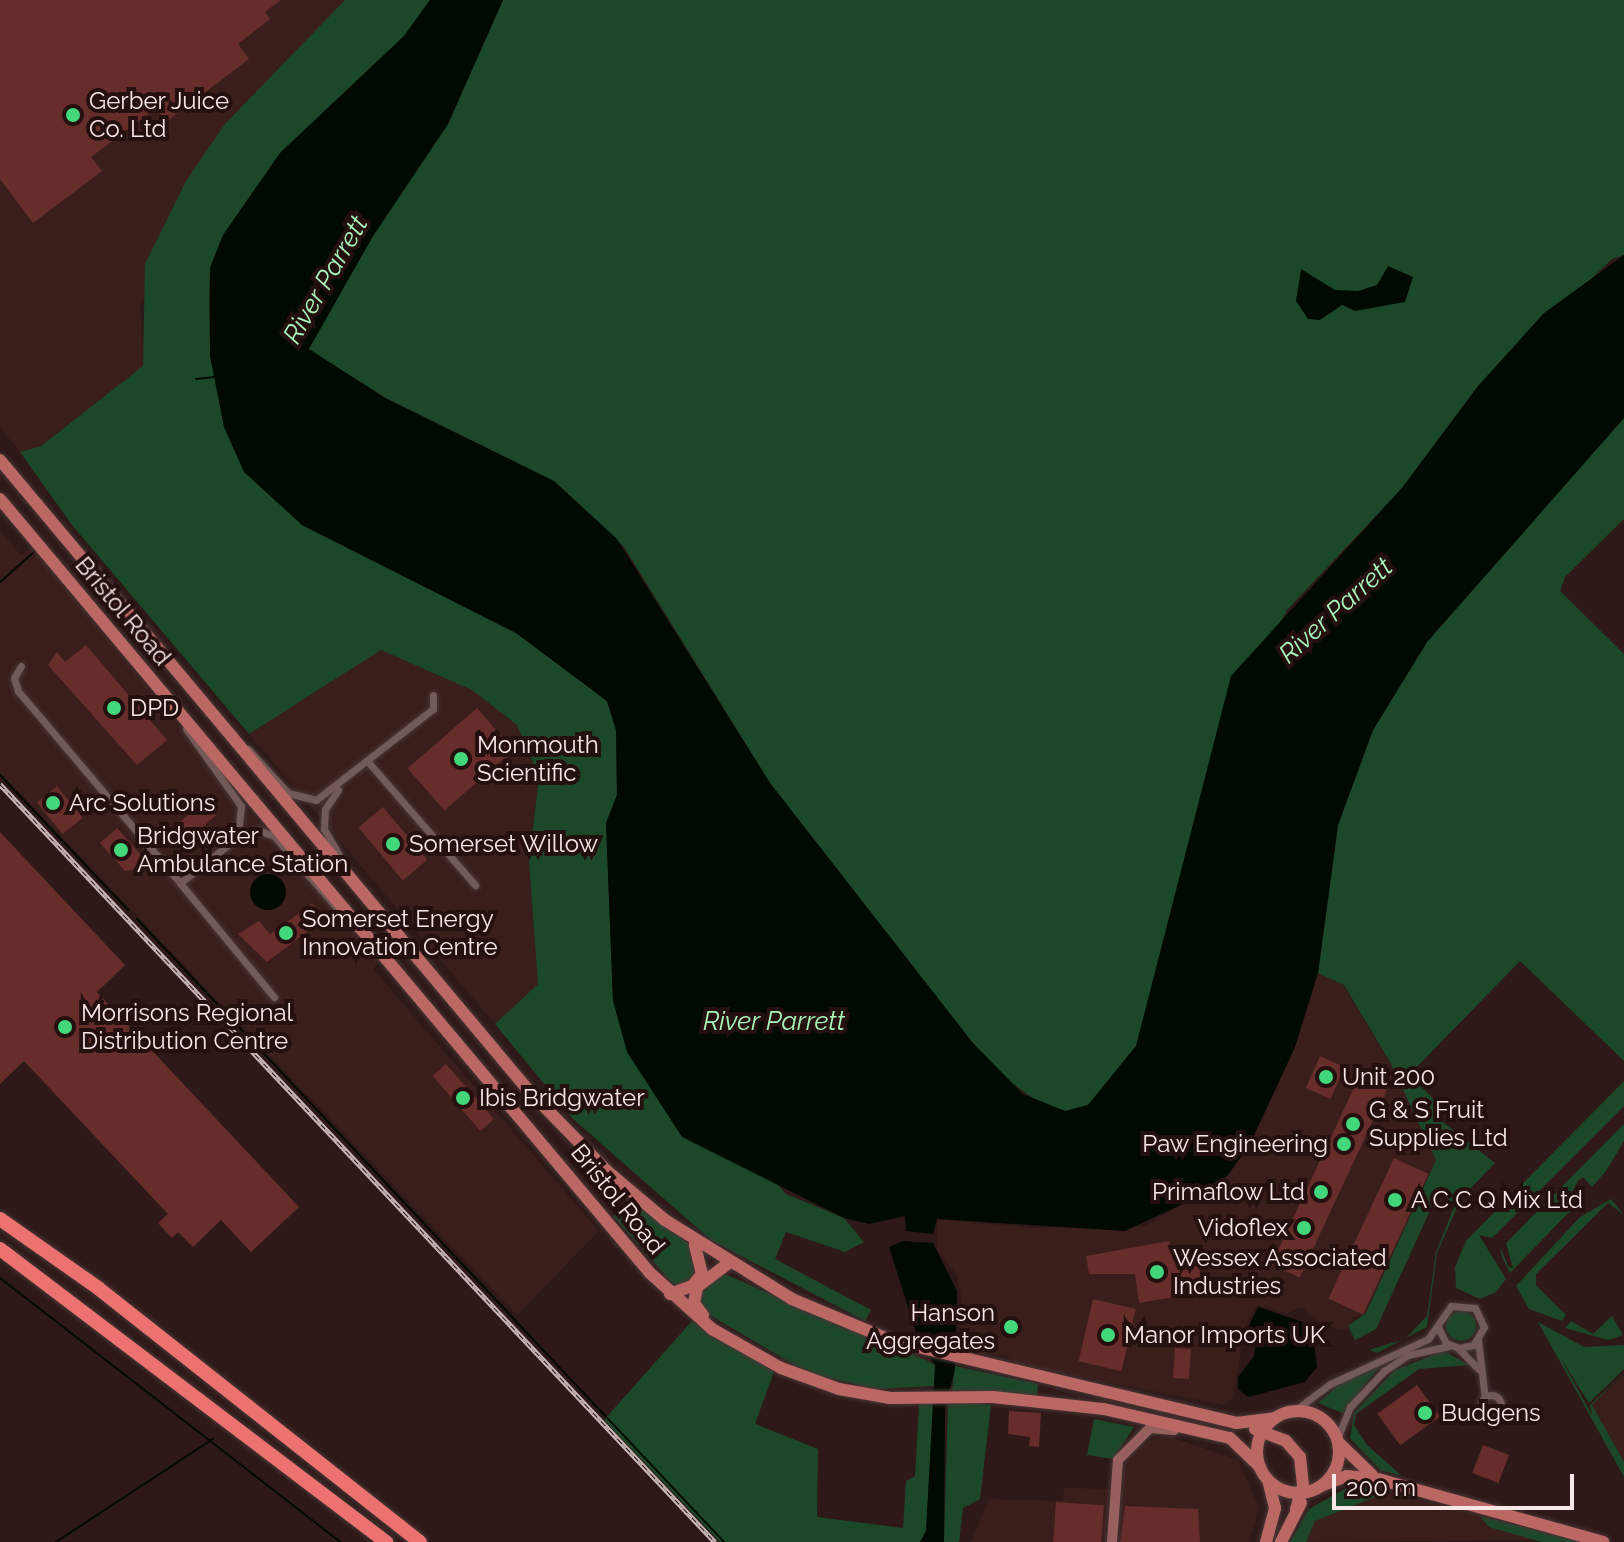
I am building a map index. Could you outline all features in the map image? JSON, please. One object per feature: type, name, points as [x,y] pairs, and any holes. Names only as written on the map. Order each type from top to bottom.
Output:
[{"type":"highway","points":[[0,1219],[98,1288],[420,1542]]},
{"type":"highway","points":[[0,1249],[386,1542]]},
{"type":"main road","name":"Bristol Road","points":[[0,460],[554,1118],[629,1191],[691,1239],[728,1264],[830,1317],[960,1362],[1243,1424],[1294,1411]]},
{"type":"main road","name":"Bristol Road","points":[[0,499],[670,1294],[759,1358],[839,1389],[923,1400],[1050,1401],[1216,1434],[1240,1446],[1268,1480]]},
{"type":"main road","points":[[670,1294],[692,1286],[702,1274],[702,1256],[691,1239]]},
{"type":"main road","points":[[728,1264],[697,1287],[694,1303],[759,1358]]},
{"type":"main road","points":[[1294,1411],[1324,1420],[1338,1440],[1378,1479]]},
{"type":"main road","points":[[1260,1467],[1262,1432],[1275,1418]]},
{"type":"main road","points":[[1243,1424],[1297,1451],[1312,1489]]},
{"type":"main road","points":[[1281,1542],[1296,1509],[1336,1466],[1338,1440]]},
{"type":"main road","points":[[1266,1542],[1275,1508],[1268,1480],[1312,1489],[1347,1476],[1378,1479],[1603,1542]]},
{"type":"street","points":[[21,666],[14,678],[18,691],[274,997]]},
{"type":"street","points":[[151,679],[237,794],[241,819],[221,849]]},
{"type":"street","points":[[234,739],[299,800],[316,800],[345,782],[433,709],[433,695]]},
{"type":"street","points":[[369,763],[475,885]]},
{"type":"street","points":[[345,782],[325,809],[324,829],[363,893]]},
{"type":"street","points":[[180,883],[246,832],[267,832],[330,902],[362,927]]},
{"type":"street","points":[[1294,1411],[1324,1387],[1428,1339],[1438,1327],[1446,1309],[1469,1305],[1483,1320],[1478,1340],[1479,1371],[1488,1397]]},
{"type":"street","points":[[1438,1327],[1479,1371]]},
{"type":"street","points":[[1338,1440],[1350,1407],[1384,1371],[1419,1351],[1455,1347],[1478,1340]]},
{"type":"street","points":[[1112,1542],[1114,1480],[1124,1449],[1150,1428],[1216,1434]]},
{"type":"shaded area","points":[[0,0],[345,0],[318,29],[140,305],[144,366],[40,446],[20,452],[0,427]]},
{"type":"shaded area","points":[[0,530],[21,555],[31,547],[246,808],[382,959],[373,969],[599,1231],[517,1315],[0,772]]},
{"type":"shaded area","points":[[381,650],[472,690],[517,725],[539,777],[529,862],[538,984],[495,1024],[249,734]]},
{"type":"shaded area","points":[[1318,973],[1343,985],[1390,1063],[1436,1160],[1366,1314],[1353,1317],[1347,1330],[1324,1326],[1302,1307],[1287,1313],[1257,1305],[1245,1326],[1233,1398],[1223,1405],[1017,1364],[1006,1355],[959,1353],[961,1295],[956,1274],[937,1249],[937,1219],[1034,1228],[1145,1226],[1171,1211],[1250,1144],[1295,1047]]},
{"type":"shaded area","points":[[1624,1375],[1624,1462],[1592,1405]]},
{"type":"shaded area","points":[[1165,1435],[1238,1460],[1259,1508],[1249,1542],[971,1542],[989,1499],[1063,1501],[1064,1488],[1119,1489],[1126,1460],[1140,1444]]},
{"type":"shaded area","points":[[1350,1486],[1395,1494],[1577,1540],[1290,1542],[1309,1509]]},
{"type":"green space","points":[[345,0],[430,0],[404,36],[280,153],[223,235],[210,268],[209,301],[210,355],[221,402],[302,525],[516,633],[607,701],[616,730],[617,795],[606,823],[613,1001],[786,1194],[844,1218],[864,1242],[845,1252],[786,1232],[775,1259],[871,1310],[865,1321],[711,1240],[572,1118],[495,1024],[538,984],[529,862],[539,777],[517,725],[472,690],[381,650],[249,734],[72,525],[20,452],[41,446],[143,366],[145,264],[186,181],[225,124]]},
{"type":"green space","points":[[503,0],[1624,0],[1624,255],[1612,259],[1478,386],[1402,488],[1287,610],[1213,752],[1136,1046],[1088,1105],[1066,1111],[1041,1104],[1001,1075],[972,1042],[770,783],[624,547],[604,527],[554,481],[386,398],[308,349],[373,236],[448,124]]},
{"type":"green space","points":[[1624,418],[1624,519],[1565,577],[1560,591],[1624,654],[1624,1061],[1520,961],[1409,1075],[1446,1111],[1439,1119],[1495,1163],[1461,1198],[1437,1253],[1427,1327],[1406,1338],[1427,1316],[1436,1252],[1455,1205],[1439,1191],[1376,1329],[1355,1340],[1348,1326],[1366,1313],[1436,1160],[1390,1062],[1344,985],[1318,973],[1338,825],[1373,730],[1427,642]]},
{"type":"green space","points":[[1624,1081],[1624,1106],[1492,1238],[1479,1235],[1506,1279],[1496,1292],[1480,1299],[1456,1288],[1455,1267],[1466,1241]]},
{"type":"green space","points":[[1624,1124],[1624,1141],[1606,1171],[1592,1187],[1583,1177],[1578,1181],[1567,1201],[1578,1203],[1510,1273],[1500,1246],[1508,1266],[1513,1268],[1506,1243]]},
{"type":"green space","points":[[630,1197],[688,1243],[697,1276],[682,1286],[672,1283],[613,1216]]},
{"type":"green space","points":[[1611,1199],[1624,1215],[1608,1203],[1536,1274],[1536,1285],[1566,1315],[1562,1321],[1529,1309],[1516,1286],[1580,1217]]},
{"type":"green space","points":[[722,1273],[928,1361],[935,1365],[935,1386],[876,1389],[808,1373],[703,1311],[700,1291]]},
{"type":"green space","points":[[1461,1311],[1472,1315],[1476,1326],[1472,1337],[1461,1341],[1450,1337],[1446,1326],[1450,1315]]},
{"type":"green space","points":[[1612,1316],[1623,1335],[1608,1340],[1565,1328],[1571,1321],[1593,1334]]},
{"type":"green space","points":[[692,1321],[774,1372],[755,1424],[818,1449],[817,1517],[903,1528],[906,1481],[915,1476],[919,1404],[934,1402],[926,1531],[920,1542],[720,1542],[604,1420]]},
{"type":"green space","points":[[1538,1322],[1584,1347],[1624,1345],[1624,1369],[1589,1403],[1560,1357],[1592,1415],[1590,1405],[1624,1373],[1592,1405],[1624,1462],[1624,1477]]},
{"type":"green space","points":[[1402,1340],[1377,1353],[1369,1350]]},
{"type":"green space","points":[[1444,1351],[1469,1365],[1419,1369],[1356,1414],[1354,1425],[1367,1445],[1402,1476],[1380,1470],[1350,1438],[1354,1413],[1395,1370]]},
{"type":"green space","points":[[1381,1365],[1342,1413],[1318,1403],[1341,1383]]},
{"type":"green space","points":[[955,1366],[1038,1384],[1037,1395],[952,1390]]},
{"type":"green space","points":[[948,1402],[991,1405],[980,1499],[963,1508],[959,1542],[944,1542]]},
{"type":"green space","points":[[1094,1419],[1134,1427],[1113,1459],[1087,1455]]},
{"type":"green space","points":[[1350,1486],[1373,1490],[1375,1497],[1315,1521],[1306,1542],[1290,1542],[1309,1509]]},
{"type":"green space","points":[[1480,1516],[1582,1542],[1542,1542],[1489,1527]]},
{"type":"water","name":"River Parrett","points":[[430,0],[503,0],[448,124],[373,236],[309,349],[385,398],[554,481],[617,539],[770,783],[972,1042],[1023,1094],[1065,1111],[1088,1105],[1136,1046],[1231,676],[1402,488],[1478,386],[1544,313],[1624,255],[1624,418],[1427,642],[1373,730],[1338,825],[1318,973],[1295,1047],[1250,1144],[1228,1175],[1200,1196],[1125,1231],[937,1219],[933,1234],[906,1231],[905,1216],[869,1224],[844,1218],[682,1137],[627,1052],[613,1001],[606,823],[617,795],[616,730],[607,701],[516,633],[302,525],[244,472],[224,427],[210,356],[210,268],[223,235],[280,153],[404,36]]},
{"type":"water","points":[[1388,266],[1413,277],[1405,302],[1355,311],[1342,305],[1320,320],[1308,319],[1296,301],[1301,269],[1335,290],[1358,291],[1377,285]]},
{"type":"water","points":[[268,874],[281,879],[286,892],[281,905],[268,910],[255,905],[250,892],[255,879]]},
{"type":"water","points":[[903,1241],[933,1243],[957,1291],[955,1369],[945,1408],[944,1542],[920,1542],[926,1531],[935,1365],[919,1342],[889,1247]]},
{"type":"water","points":[[1258,1307],[1312,1325],[1317,1367],[1305,1382],[1248,1397],[1238,1389],[1238,1377],[1254,1356],[1256,1342],[1246,1332]]},
{"type":"building","name":"Gerber Juice Co. Ltd","points":[[0,0],[281,0],[265,12],[270,19],[238,44],[249,59],[166,122],[156,108],[91,157],[102,171],[33,223],[0,179]]},
{"type":"building","name":"DPD","points":[[86,645],[167,740],[137,765],[48,665],[57,652],[65,662]]},
{"type":"building","name":"Monmouth Scientific","points":[[477,708],[514,750],[444,811],[408,768]]},
{"type":"building","points":[[57,786],[83,818],[63,834],[37,802]]},
{"type":"building","points":[[203,801],[216,815],[190,839],[177,825]]},
{"type":"building","name":"Somerset Willow","points":[[383,807],[427,860],[403,880],[358,828]]},
{"type":"building","name":"Bridgwater Ambulance Station","points":[[117,828],[142,856],[133,870],[125,871],[100,843]]},
{"type":"building","name":"Morrisons Regional Distribution Centre","points":[[0,832],[125,965],[97,992],[299,1207],[251,1252],[221,1220],[193,1247],[178,1232],[172,1238],[158,1223],[168,1214],[24,1061],[0,1084]]},
{"type":"building","name":"Somerset Energy Innovation Centre","points":[[312,904],[319,910],[317,924],[267,962],[238,934],[259,921],[270,934]]},
{"type":"building","name":"Unit 200","points":[[1320,1056],[1345,1067],[1330,1099],[1306,1088]]},
{"type":"building","name":"Ibis Bridgwater","points":[[446,1064],[494,1119],[480,1131],[432,1076]]},
{"type":"building","points":[[1359,1077],[1387,1090],[1300,1278],[1272,1265]]},
{"type":"building","points":[[1394,1158],[1428,1174],[1363,1315],[1328,1298]]},
{"type":"building","name":"Wessex Associated Industries","points":[[1169,1241],[1173,1260],[1197,1256],[1203,1292],[1139,1303],[1135,1274],[1089,1274],[1086,1256]]},
{"type":"building","name":"Manor Imports UK","points":[[1093,1299],[1136,1309],[1121,1371],[1079,1361]]},
{"type":"building","points":[[1175,1348],[1191,1349],[1189,1379],[1173,1378]]},
{"type":"building","points":[[1417,1385],[1440,1417],[1400,1445],[1377,1414]]},
{"type":"building","points":[[1009,1411],[1041,1413],[1039,1447],[1029,1446],[1030,1437],[1008,1434]]},
{"type":"building","points":[[1483,1445],[1509,1455],[1498,1483],[1472,1473]]},
{"type":"building","points":[[1056,1502],[1104,1505],[1101,1542],[1053,1542]]},
{"type":"building","points":[[1125,1506],[1198,1509],[1200,1542],[1120,1542]]},
{"type":"waterway","points":[[196,379],[215,377]]},
{"type":"waterway","points":[[0,582],[34,552]]},
{"type":"waterway","points":[[0,775],[128,910]]},
{"type":"waterway","points":[[137,919],[724,1542]]},
{"type":"waterway","points":[[0,1278],[340,1542]]},
{"type":"waterway","points":[[56,1542],[213,1439]]},
{"type":"railway","points":[[0,784],[715,1542]]},
{"type":"place","name":"Gerber Juice Co. Ltd","points":[[73,115]]},
{"type":"place","name":"DPD","points":[[114,708]]},
{"type":"place","name":"Monmouth Scientific","points":[[461,759]]},
{"type":"place","name":"Arc Solutions","points":[[53,803]]},
{"type":"place","name":"Somerset Willow","points":[[393,844]]},
{"type":"place","name":"Bridgwater Ambulance Station","points":[[121,850]]},
{"type":"place","name":"Somerset Energy Innovation Centre","points":[[286,933]]},
{"type":"place","name":"Morrisons Regional Distribution Centre","points":[[65,1027]]},
{"type":"place","name":"Unit 200","points":[[1326,1077]]},
{"type":"place","name":"Ibis Bridgwater","points":[[463,1098]]},
{"type":"place","name":"G & S Fruit Supplies Ltd","points":[[1353,1124]]},
{"type":"place","name":"Paw Engineering","points":[[1344,1144]]},
{"type":"place","name":"Primaflow Ltd","points":[[1321,1192]]},
{"type":"place","name":"A C C Q Mix Ltd","points":[[1395,1200]]},
{"type":"place","name":"Vidoflex","points":[[1304,1228]]},
{"type":"place","name":"Wessex Associated Industries","points":[[1157,1272]]},
{"type":"place","name":"Hanson Aggregates","points":[[1011,1327]]},
{"type":"place","name":"Manor Imports UK","points":[[1108,1335]]},
{"type":"place","name":"Budgens","points":[[1425,1413]]}]
